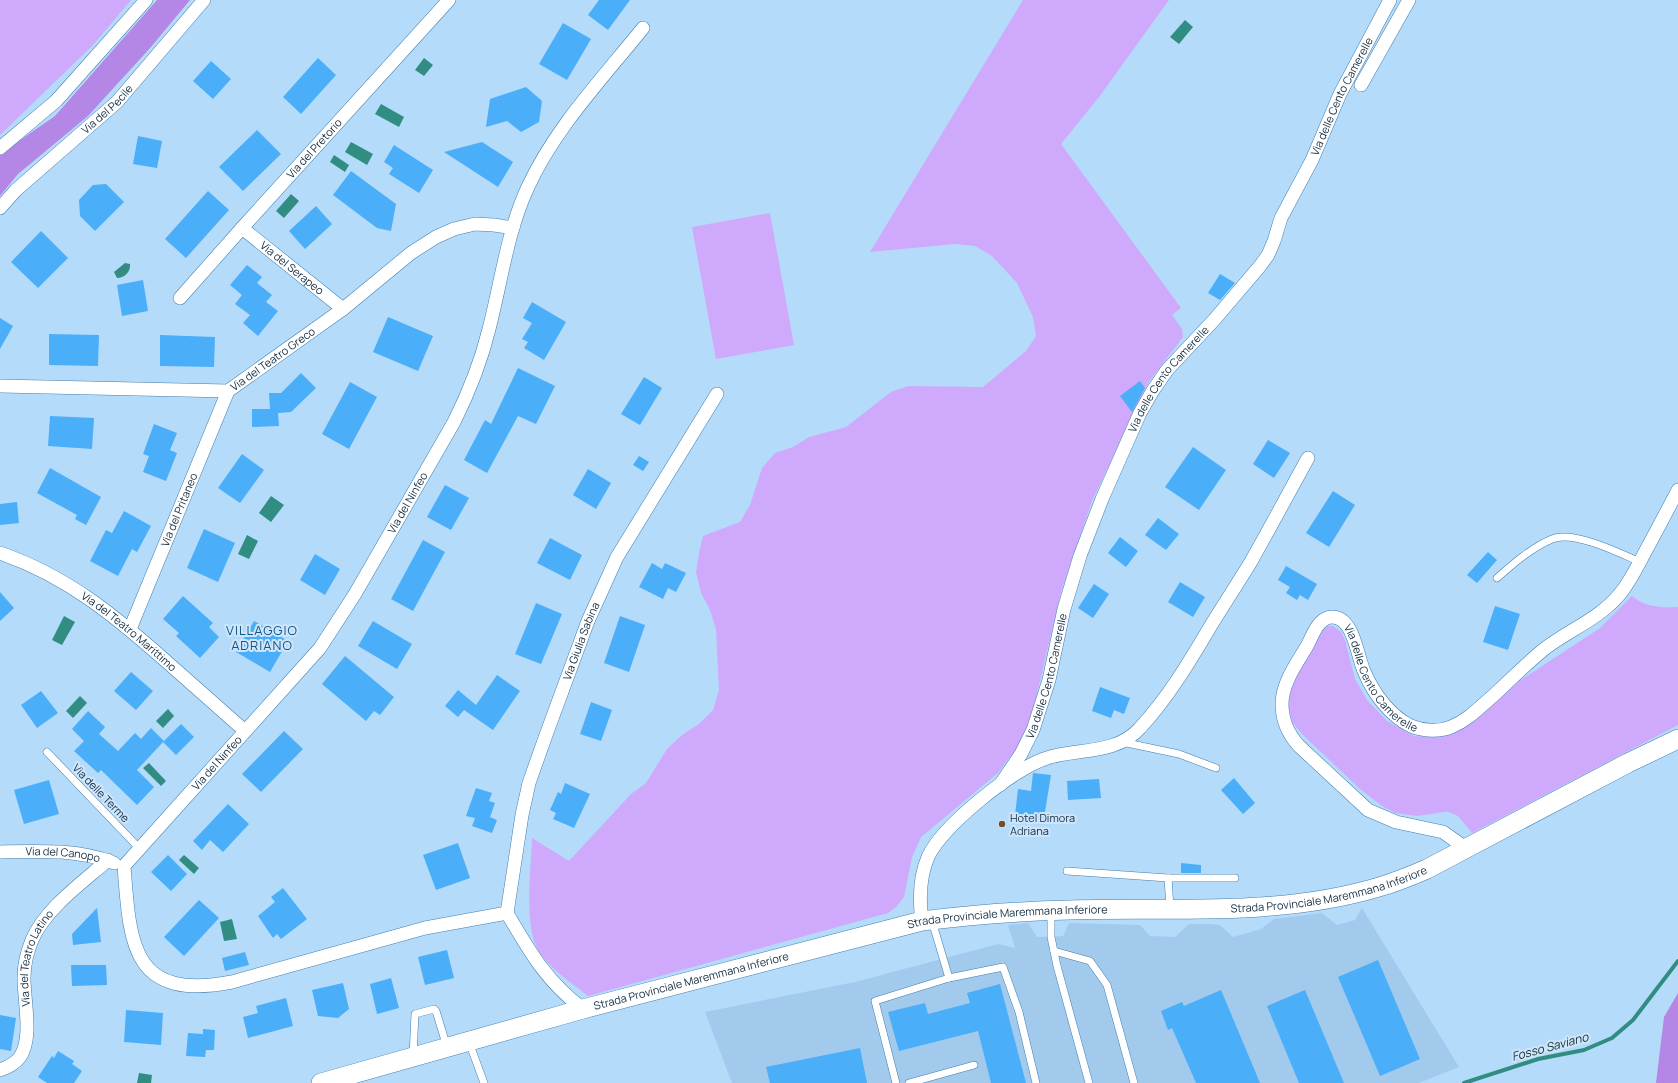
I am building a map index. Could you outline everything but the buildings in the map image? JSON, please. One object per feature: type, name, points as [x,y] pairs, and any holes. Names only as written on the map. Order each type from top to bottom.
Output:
[{"type":"main road","name":"Strada Provinciale Maremmana Inferiore","points":[[321,1083],[583,1008],[927,920],[976,915],[1051,911],[1212,909],[1281,905],[1350,895],[1393,883],[1427,869],[1628,763],[1678,739]]},
{"type":"street","points":[[0,148],[56,101],[146,0]]},
{"type":"street","name":"Via del Pecile","points":[[0,208],[16,190],[117,102],[204,0]]},
{"type":"street","name":"Via del Pretorio","points":[[180,298],[449,0]]},
{"type":"street","name":"Via delle Cento Camerelle","points":[[1000,785],[1021,754],[1033,730],[1049,680],[1066,602],[1080,556],[1102,498],[1140,413],[1167,370],[1214,320],[1268,255],[1281,218],[1312,160],[1340,94],[1390,0]]},
{"type":"street","name":"Via delle Cento Camerelle","points":[[1361,85],[1409,0]]},
{"type":"street","name":"Via del Ninfeo","points":[[124,866],[306,665],[332,630],[367,574],[454,422],[469,392],[483,354],[513,228],[526,190],[552,145],[577,109],[643,28]]},
{"type":"street","name":"Via del Teatro Greco","points":[[0,386],[228,391],[343,309],[408,255],[448,232],[475,224],[513,228]]},
{"type":"street","name":"Via del Serapeo","points":[[242,228],[343,309]]},
{"type":"street","name":"Via del Pritaneo","points":[[130,629],[228,391]]},
{"type":"street","name":"Via Giulia Sabina","points":[[507,913],[522,815],[529,783],[588,621],[617,557],[717,394]]},
{"type":"street","name":"Via delle Cento Camerelle","points":[[927,920],[920,890],[923,872],[928,856],[942,835],[958,819],[1013,775],[1046,758],[1065,753],[1103,748],[1122,742],[1142,726],[1179,678],[1248,566],[1308,458]]},
{"type":"street","name":"Via delle Cento Camerelle","points":[[1467,849],[1443,832],[1396,822],[1368,810],[1305,751],[1290,734],[1283,716],[1283,692],[1317,626],[1330,617],[1342,620],[1352,635],[1367,678],[1377,695],[1399,719],[1417,728],[1433,730],[1443,729],[1455,725],[1474,713],[1544,650],[1610,605],[1625,588],[1678,490]]},
{"type":"street","name":"Via del Teatro Marittimo","points":[[0,553],[61,580],[98,604],[130,629],[245,731]]},
{"type":"street","name":"Via del Canopo","points":[[0,852],[68,852],[93,856],[124,866]]},
{"type":"street","name":"Via del Teatro Latino","points":[[0,1070],[16,1062],[26,1043],[24,965],[34,935],[53,910],[108,860]]},
{"type":"street","points":[[124,866],[130,924],[140,956],[147,967],[160,978],[172,984],[186,986],[208,986],[232,982],[425,928],[507,913],[544,972],[560,990],[583,1008]]},
{"type":"lane","points":[[1497,578],[1524,554],[1554,538],[1577,538],[1605,547],[1640,562]]},
{"type":"lane","name":"Via delle Cento Camerelle","points":[[1122,742],[1179,754],[1216,768]]},
{"type":"lane","name":"Via delle Terme","points":[[47,752],[139,848]]},
{"type":"lane","points":[[1067,871],[1168,878],[1235,878]]},
{"type":"lane","points":[[1168,878],[1170,910]]},
{"type":"lane","points":[[1051,911],[1051,937],[1089,1083]]},
{"type":"lane","points":[[927,920],[949,978]]},
{"type":"lane","points":[[1054,950],[1090,961],[1106,985],[1134,1083]]},
{"type":"lane","points":[[896,1083],[875,1001],[949,978],[1003,967],[1019,1012],[1036,1083]]},
{"type":"lane","points":[[412,1057],[415,1014],[434,1009],[436,1011],[447,1047]]},
{"type":"lane","points":[[469,1041],[484,1083]]},
{"type":"lane","points":[[909,1083],[974,1065]]},
{"type":"shaded area","points":[[0,0],[131,0],[93,45],[0,135]]},
{"type":"shaded area","points":[[157,0],[190,0],[151,47],[88,116],[18,174],[0,196],[0,154],[55,116]]},
{"type":"shaded area","points":[[1023,0],[1169,0],[1099,97],[1061,144],[1181,308],[1172,315],[1182,329],[1183,337],[1148,383],[1092,501],[1061,592],[1030,723],[1024,739],[998,773],[921,837],[912,857],[904,897],[896,907],[888,913],[588,996],[547,962],[537,948],[533,937],[529,910],[532,838],[569,861],[631,794],[646,783],[667,749],[682,735],[699,724],[713,710],[719,690],[716,629],[710,610],[701,593],[696,572],[703,536],[740,522],[750,505],[762,468],[775,453],[793,447],[809,437],[846,427],[891,392],[908,386],[983,387],[1026,351],[1036,336],[1033,317],[1017,283],[992,256],[975,246],[955,244],[870,252]]},
{"type":"shaded area","points":[[1185,20],[1193,27],[1179,44],[1170,37]]},
{"type":"shaded area","points":[[424,58],[433,65],[424,76],[415,70]]},
{"type":"shaded area","points":[[381,104],[404,117],[399,127],[375,114]]},
{"type":"shaded area","points":[[351,142],[373,154],[367,165],[345,152]]},
{"type":"shaded area","points":[[334,155],[349,165],[345,172],[330,162]]},
{"type":"shaded area","points":[[291,194],[299,201],[284,218],[276,211]]},
{"type":"shaded area","points":[[770,213],[794,345],[716,359],[692,227]]},
{"type":"shaded area","points":[[125,263],[130,264],[128,272],[124,276],[117,278],[114,272]]},
{"type":"shaded area","points":[[271,496],[284,505],[271,522],[259,513]]},
{"type":"shaded area","points":[[247,535],[258,541],[249,559],[238,554]]},
{"type":"shaded area","points":[[1632,596],[1648,605],[1678,607],[1678,725],[1472,833],[1458,816],[1449,812],[1417,816],[1395,813],[1382,806],[1360,789],[1303,735],[1292,722],[1288,703],[1292,684],[1324,629],[1328,626],[1333,626],[1341,632],[1345,640],[1355,679],[1367,700],[1387,721],[1414,736],[1433,737],[1453,733],[1470,724],[1521,680],[1600,628]]},
{"type":"shaded area","points":[[64,616],[75,622],[62,645],[52,640]]},
{"type":"shaded area","points":[[80,696],[87,703],[73,718],[66,711]]},
{"type":"shaded area","points":[[168,709],[174,716],[163,728],[156,721]]},
{"type":"shaded area","points":[[149,763],[166,781],[161,786],[143,768]]},
{"type":"shaded area","points":[[184,855],[199,868],[194,874],[179,860]]},
{"type":"shaded area","points":[[1362,908],[1459,1067],[1419,1083],[732,1083],[705,1012],[855,982],[998,944],[1015,948],[1008,925],[1028,923],[1037,937],[1063,936],[1069,923],[1140,925],[1150,936],[1175,937],[1189,924],[1210,924],[1220,925],[1233,937],[1261,929],[1274,919],[1322,913],[1337,925],[1355,920]]},
{"type":"shaded area","points":[[232,919],[237,939],[224,941],[220,922]]},
{"type":"shaded area","points":[[1678,993],[1678,1083],[1656,1083],[1664,1017]]},
{"type":"shaded area","points":[[139,1073],[152,1075],[151,1083],[137,1083]]},
{"type":"waterway","name":"Fosso Saviano","points":[[1464,1083],[1538,1059],[1584,1050],[1612,1038],[1633,1020],[1678,961]]},
{"type":"place","name":"Hotel Dimora Adriana","points":[[1002,824]]},
{"type":"district","name":"VILLAGGIO ADRIANO","points":[[262,638]]}]
